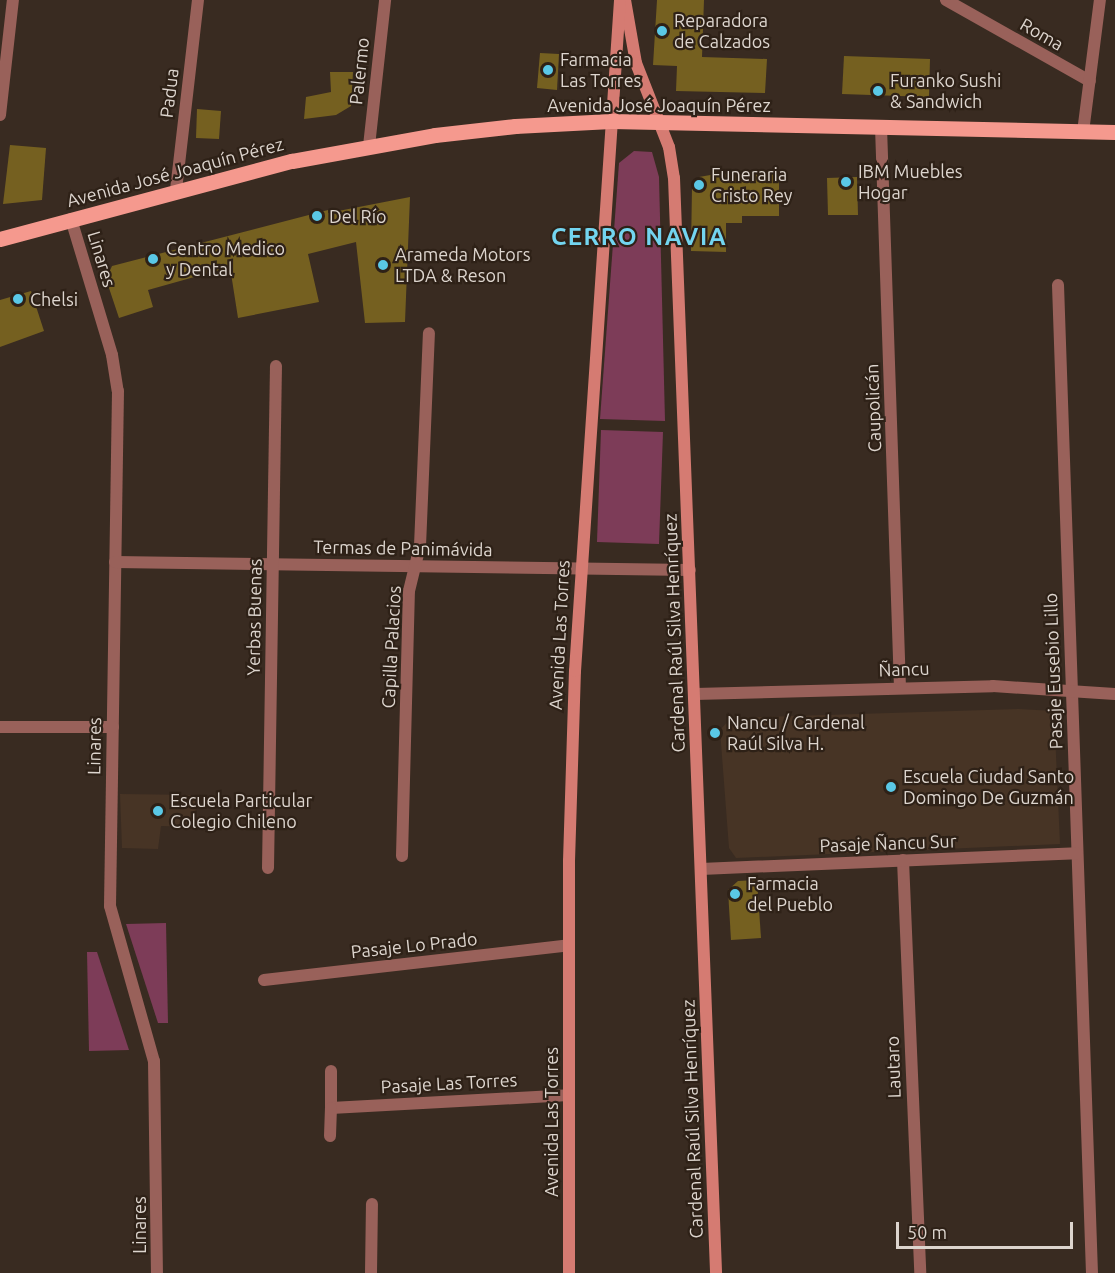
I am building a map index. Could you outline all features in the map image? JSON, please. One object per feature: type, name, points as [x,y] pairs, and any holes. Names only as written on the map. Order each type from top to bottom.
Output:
[{"type":"main road","name":"Avenida Las Torres","points":[[569,1273],[569,945],[579,569],[611,121],[622,0]]},
{"type":"main road","name":"Cardenal Raúl Silva Henríquez","points":[[622,0],[638,71],[669,147],[674,178],[716,1273]]},
{"type":"main road","name":"Avenida José Joaquín Pérez","points":[[0,239],[177,190],[369,146],[515,126],[611,121],[1115,132]]},
{"type":"street","points":[[0,115],[13,0]]},
{"type":"street","name":"Padua","points":[[177,190],[198,0]]},
{"type":"street","name":"Palermo","points":[[369,146],[385,0]]},
{"type":"street","name":"Roma","points":[[946,0],[1090,81]]},
{"type":"street","points":[[1083,132],[1100,0]]},
{"type":"street","name":"Caupolicán","points":[[881,127],[900,687]]},
{"type":"street","name":"Linares","points":[[71,219],[116,373],[110,906],[154,1060],[158,1273]]},
{"type":"street","name":"Pasaje Eusebio Lillo","points":[[1058,285],[1092,1273]]},
{"type":"street","name":"Capilla Palacios","points":[[402,856],[409,591],[420,546],[429,333]]},
{"type":"street","name":"Yerbas Buenas","points":[[268,868],[276,366]]},
{"type":"street","name":"Termas de Panimávida","points":[[115,562],[690,570]]},
{"type":"street","name":"Ñancu","points":[[694,694],[900,687],[1071,689],[1115,694]]},
{"type":"street","points":[[0,727],[113,727]]},
{"type":"street","name":"Pasaje Ñancu Sur","points":[[701,869],[1077,853]]},
{"type":"street","name":"Lautaro","points":[[903,860],[920,1273]]},
{"type":"street","name":"Pasaje Lo Prado","points":[[264,980],[569,945]]},
{"type":"street","points":[[330,1136],[331,1071]]},
{"type":"street","name":"Pasaje Las Torres","points":[[331,1108],[569,1095]]},
{"type":"street","points":[[371,1273],[372,1204]]},
{"type":"shaded area","points":[[634,151],[652,152],[659,177],[665,421],[600,419],[619,163]]},
{"type":"shaded area","points":[[601,430],[663,432],[659,544],[597,542]]},
{"type":"shaded area","name":"Escuela Ciudad Santo Domingo De Guzmán","points":[[1019,709],[1054,711],[1060,844],[736,858],[729,848],[720,730],[731,718]]},
{"type":"shaded area","name":"Escuela Particular Colegio Chileno","points":[[120,794],[195,795],[196,827],[161,826],[158,849],[122,848]]},
{"type":"shaded area","points":[[166,923],[168,1023],[158,1023],[126,924]]},
{"type":"shaded area","points":[[87,952],[97,952],[129,1050],[89,1051]]},
{"type":"building","points":[[657,0],[704,0],[702,57],[767,59],[765,93],[676,91],[677,66],[653,65]]},
{"type":"building","name":"Farmacia Las Torres","points":[[540,53],[559,54],[557,90],[537,88]]},
{"type":"building","points":[[844,56],[930,59],[929,97],[842,94]]},
{"type":"building","points":[[330,72],[353,72],[351,106],[336,115],[304,119],[306,97],[331,92]]},
{"type":"building","points":[[197,109],[221,111],[219,139],[196,138]]},
{"type":"building","points":[[10,145],[46,148],[42,200],[3,204]]},
{"type":"building","points":[[716,174],[779,174],[779,216],[742,216],[742,223],[726,223],[726,252],[691,251],[692,186],[699,177]]},
{"type":"building","points":[[857,177],[858,215],[828,215],[827,178]]},
{"type":"building","points":[[410,197],[405,322],[365,323],[356,242],[308,254],[319,302],[238,318],[230,267],[148,290],[153,307],[119,318],[106,279],[112,266],[328,210],[328,213]]},
{"type":"building","points":[[31,291],[44,331],[0,347],[0,300]]},
{"type":"building","points":[[757,880],[761,938],[731,940],[728,890],[738,881]]},
{"type":"place","name":"Reparadora de Calzados","points":[[662,31]]},
{"type":"place","name":"Farmacia Las Torres","points":[[548,70]]},
{"type":"place","name":"Furanko Sushi & Sandwich","points":[[878,91]]},
{"type":"place","name":"IBM Muebles Hogar","points":[[846,182]]},
{"type":"place","name":"Funeraria Cristo Rey","points":[[699,185]]},
{"type":"place","name":"Del Río","points":[[317,216]]},
{"type":"place","name":"Centro Medico y Dental","points":[[153,259]]},
{"type":"place","name":"Arameda Motors LTDA & Reson","points":[[383,265]]},
{"type":"place","name":"Chelsi","points":[[18,299]]},
{"type":"place","name":"Nancu / Cardenal Raúl Silva H.","points":[[715,733]]},
{"type":"place","name":"Escuela Ciudad Santo Domingo De Guzmán","points":[[891,787]]},
{"type":"place","name":"Escuela Particular Colegio Chileno","points":[[158,811]]},
{"type":"place","name":"Farmacia del Pueblo","points":[[735,894]]},
{"type":"district","name":"CERRO NAVIA","points":[[639,237]]}]
